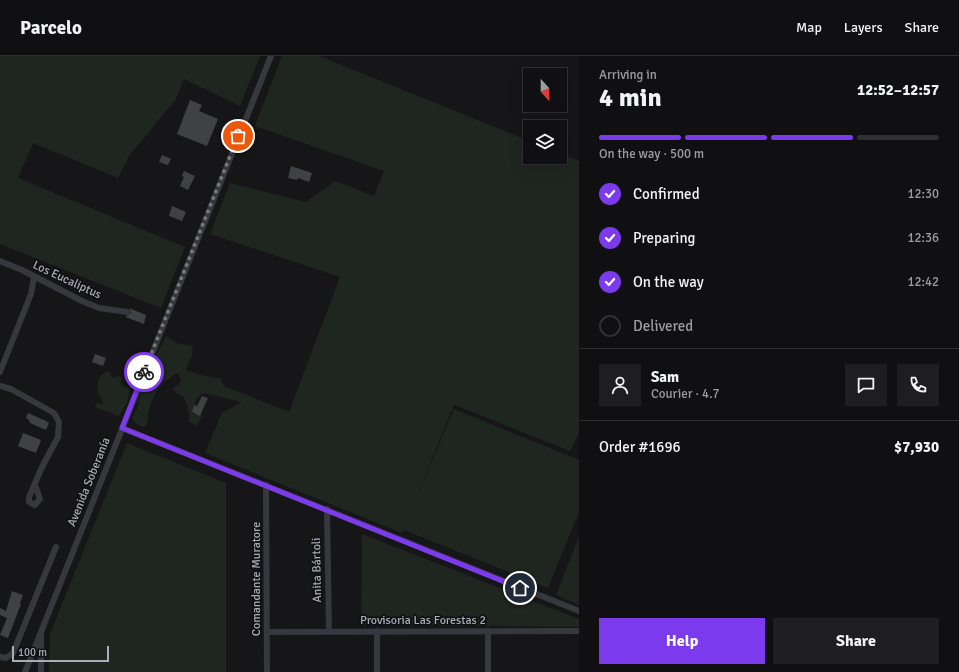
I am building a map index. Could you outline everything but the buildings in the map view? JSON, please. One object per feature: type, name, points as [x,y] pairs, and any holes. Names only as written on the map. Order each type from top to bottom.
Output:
[{"type":"street","name":"Avenida Soberanía","points":[[25,672],[271,56]]},
{"type":"street","name":"Los Eucaliptus","points":[[0,261],[99,308],[127,312]]},
{"type":"street","points":[[0,372],[31,294],[34,277]]},
{"type":"street","points":[[0,386],[11,388],[54,413],[59,422],[58,437],[42,467],[35,485]]},
{"type":"street","points":[[122,428],[579,611]]},
{"type":"street","name":"Comandante Muratore","points":[[266,485],[267,672]]},
{"type":"street","name":"Anita Bártoli","points":[[327,509],[329,631]]},
{"type":"street","points":[[0,657],[6,658],[13,653],[56,547]]},
{"type":"street","points":[[41,630],[41,672]]},
{"type":"street","points":[[376,672],[377,631]]},
{"type":"street","points":[[488,631],[488,672]]},
{"type":"street","name":"Provisoria Las Forestas 2","points":[[267,632],[579,631]]},
{"type":"shaded area","points":[[0,56],[260,56],[240,106],[184,79],[176,99],[129,156],[118,178],[33,143],[18,178],[185,247],[161,308],[0,244]]},
{"type":"shaded area","points":[[282,56],[319,56],[523,138],[523,164],[567,164],[567,156],[579,161],[579,434],[570,451],[454,405],[415,501],[454,409],[579,460],[579,512],[548,588],[404,530],[402,533],[205,453],[222,413],[242,402],[204,393],[201,394],[195,402],[192,413],[197,413],[202,416],[196,426],[188,421],[190,416],[184,397],[176,393],[173,388],[179,384],[181,379],[178,373],[164,383],[155,394],[149,409],[147,425],[143,427],[135,423],[132,418],[137,409],[148,371],[166,336],[179,344],[193,346],[192,355],[186,370],[193,373],[220,378],[224,386],[289,412],[340,277],[210,234],[230,183],[306,202],[335,181],[374,196],[384,171],[255,126]]},
{"type":"shaded area","points":[[108,371],[113,378],[119,376],[122,378],[120,384],[130,389],[127,403],[119,416],[95,407],[96,403],[102,404],[103,402],[97,390],[100,376]]},
{"type":"shaded area","points":[[127,443],[226,483],[226,672],[49,672],[50,634]]},
{"type":"shaded area","points":[[362,534],[579,619],[579,627],[361,625]]},
{"type":"shaded area","points":[[579,536],[579,605],[556,595]]},
{"type":"way so far","points":[[144,372],[238,136]]},
{"type":"route","points":[[144,372],[122,428],[327,509],[520,588]]}]
